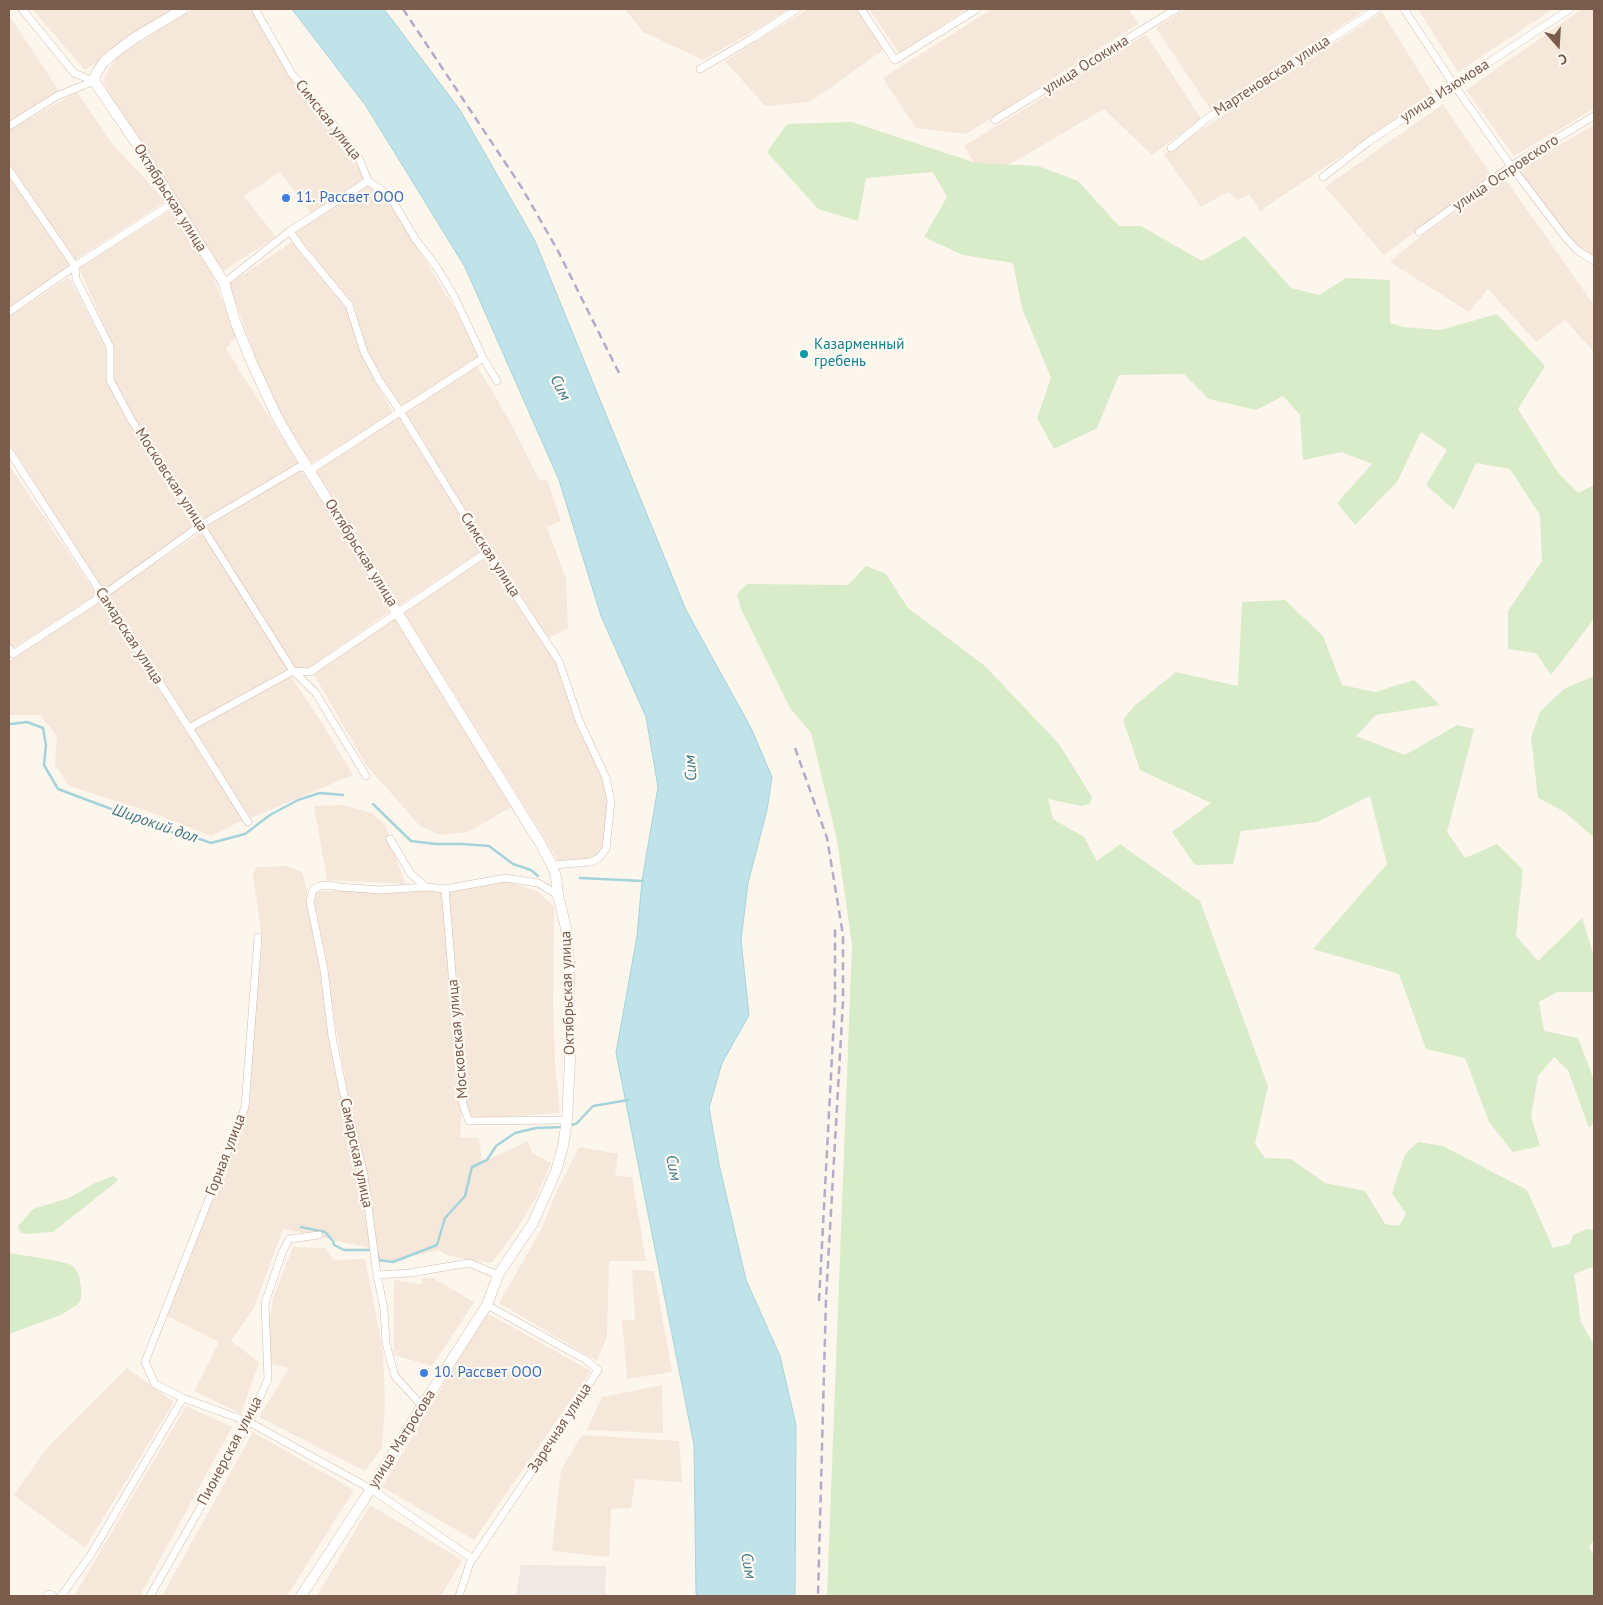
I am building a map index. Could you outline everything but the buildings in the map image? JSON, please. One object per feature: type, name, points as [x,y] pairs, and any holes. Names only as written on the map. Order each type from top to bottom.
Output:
[{"type":"main road","points":[[94,80],[104,62],[133,39],[182,9]]},
{"type":"main road","name":"Октябрьская улица","points":[[94,80],[174,202],[224,283],[235,321],[277,417],[523,814],[552,865],[566,928],[569,962],[570,1060],[564,1146]]},
{"type":"main road","name":"улица Матросова","points":[[300,1596],[371,1490],[487,1305],[498,1275],[533,1223],[556,1171],[564,1146]]},
{"type":"street","points":[[22,9],[74,73],[94,80]]},
{"type":"street","name":"Симская улица","points":[[255,9],[292,74],[360,160],[368,180]]},
{"type":"street","points":[[700,69],[753,38],[796,9]]},
{"type":"street","points":[[860,9],[895,60],[977,9]]},
{"type":"street","name":"улица Осокина","points":[[996,120],[1176,9]]},
{"type":"street","name":"Мартеновская улица","points":[[1171,148],[1206,119],[1377,9]]},
{"type":"street","points":[[1404,9],[1511,166],[1565,237],[1577,250],[1594,262]]},
{"type":"street","name":"улица Изюмова","points":[[1323,177],[1368,142],[1570,9]]},
{"type":"street","points":[[9,126],[57,96],[94,80]]},
{"type":"street","name":"улица Островского","points":[[1419,232],[1511,166],[1594,116]]},
{"type":"street","name":"Московская улица","points":[[9,170],[74,266],[76,279],[110,347],[110,380],[132,421],[201,525],[293,671],[315,692],[366,776]]},
{"type":"street","points":[[224,283],[290,230],[368,180],[389,195],[416,240],[436,266],[454,296],[483,358],[497,381]]},
{"type":"street","points":[[9,312],[74,266],[174,202]]},
{"type":"street","name":"Симская улица","points":[[290,230],[300,246],[349,305],[364,352],[378,380],[487,552],[559,661],[579,720],[606,778],[611,801],[606,848],[599,858],[591,862],[552,865]]},
{"type":"street","points":[[11,651],[102,596],[201,525],[299,467],[312,469],[483,358]]},
{"type":"street","name":"Самарская улица","points":[[9,452],[248,822]]},
{"type":"street","points":[[189,728],[293,671],[310,672],[487,552]]},
{"type":"street","points":[[390,839],[411,874],[426,887],[445,889],[505,878],[538,883],[558,896]]},
{"type":"street","name":"Самарская улица","points":[[422,1406],[395,1376],[386,1343],[384,1309],[377,1275],[364,1175],[344,1095],[332,1036],[324,970],[310,901],[313,890],[319,886],[328,885],[340,888],[380,890],[426,887]]},
{"type":"street","name":"Московская улица","points":[[445,889],[463,1105],[469,1120],[567,1120]]},
{"type":"street","name":"Горная улица","points":[[183,1398],[155,1384],[144,1362],[245,1108],[258,937]]},
{"type":"street","name":"Пионерская улица","points":[[150,1596],[249,1422],[268,1379],[264,1303],[282,1253],[289,1239],[318,1235]]},
{"type":"street","points":[[377,1275],[410,1273],[469,1264],[498,1275]]},
{"type":"street","name":"Заречная улица","points":[[459,1596],[470,1563],[598,1370],[586,1360],[487,1305]]},
{"type":"street","points":[[61,1596],[90,1556],[183,1398],[249,1422],[371,1490],[473,1559]]},
{"type":"street","points":[[47,1596],[50,1594],[53,1596]]},
{"type":"shaded area","points":[[32,9],[174,9],[85,70]]},
{"type":"shaded area","points":[[193,9],[251,9],[292,78],[354,158],[364,180],[311,213],[280,172],[244,196],[276,237],[223,271],[111,97],[103,81],[115,58]]},
{"type":"shaded area","points":[[625,9],[788,9],[761,27],[703,60],[643,32]]},
{"type":"shaded area","points":[[808,9],[857,9],[883,50],[810,102],[765,106],[725,61]]},
{"type":"shaded area","points":[[869,9],[967,9],[899,53]]},
{"type":"shaded area","points":[[992,9],[1129,9],[1138,24],[966,134],[916,128],[883,78]]},
{"type":"shaded area","points":[[1185,9],[1367,9],[1211,110],[1156,28]]},
{"type":"shaded area","points":[[1418,9],[1553,9],[1458,72]]},
{"type":"shaded area","points":[[1582,9],[1594,9],[1594,109],[1514,156],[1466,90]]},
{"type":"shaded area","points":[[1382,12],[1433,94],[1260,211],[1249,194],[1238,200],[1228,192],[1201,207],[1164,154]]},
{"type":"shaded area","points":[[9,15],[59,91],[9,121]]},
{"type":"shaded area","points":[[1146,34],[1201,119],[1152,155],[1104,109],[983,178],[964,146]]},
{"type":"shaded area","points":[[77,92],[113,145],[166,201],[75,260],[9,165],[9,130]]},
{"type":"shaded area","points":[[1443,104],[1491,175],[1384,255],[1325,187]]},
{"type":"shaded area","points":[[1594,125],[1594,263],[1569,244],[1518,169]]},
{"type":"shaded area","points":[[9,176],[71,266],[9,307]]},
{"type":"shaded area","points":[[1504,177],[1594,305],[1594,352],[1565,320],[1536,342],[1488,289],[1469,312],[1390,262],[1416,240]]},
{"type":"shaded area","points":[[368,185],[387,199],[405,227],[455,309],[479,358],[401,408],[368,360],[354,305],[294,232]]},
{"type":"shaded area","points":[[172,209],[211,271],[236,336],[226,349],[299,464],[202,522],[143,433],[113,379],[113,346],[79,268]]},
{"type":"shaded area","points":[[292,242],[347,309],[367,366],[393,413],[309,465],[269,396],[229,284]]},
{"type":"shaded area","points":[[69,277],[106,348],[107,381],[120,406],[196,526],[103,591],[9,442],[9,317]]},
{"type":"shaded area","points":[[476,364],[510,422],[540,481],[547,479],[561,521],[547,527],[566,579],[568,628],[545,640],[403,413]]},
{"type":"shaded area","points":[[398,416],[483,550],[398,606],[314,471]]},
{"type":"shaded area","points":[[9,465],[97,595],[13,648],[9,643]]},
{"type":"shaded area","points":[[301,470],[393,609],[310,667],[301,668],[294,667],[205,526]]},
{"type":"shaded area","points":[[201,532],[289,670],[189,724],[106,597]]},
{"type":"shaded area","points":[[486,554],[557,662],[602,778],[608,804],[605,832],[602,849],[590,859],[558,860],[403,611]]},
{"type":"shaded area","points":[[100,600],[172,708],[243,820],[211,836],[150,812],[69,786],[55,764],[57,736],[40,715],[9,715],[9,661]]},
{"type":"shaded area","points":[[395,615],[520,802],[468,832],[440,835],[420,826],[366,765],[313,673]]},
{"type":"shaded area","points":[[291,676],[353,775],[251,818],[194,729]]},
{"type":"shaded area","points":[[344,805],[372,813],[386,826],[405,884],[327,880],[314,806]]},
{"type":"shaded area","points":[[288,866],[302,872],[307,890],[308,910],[316,944],[340,1086],[360,1160],[313,900],[317,891],[442,891],[462,1107],[460,1137],[479,1138],[482,1160],[487,1160],[528,1141],[532,1153],[551,1163],[537,1196],[516,1230],[492,1263],[446,1255],[439,1250],[377,1262],[370,1248],[283,1229],[254,1308],[231,1341],[259,1362],[241,1414],[194,1391],[219,1342],[161,1313],[249,1105],[262,939],[253,874],[257,867]]},
{"type":"shaded area","points":[[505,881],[537,891],[554,906],[553,1004],[555,1063],[560,1113],[471,1119],[465,1105],[448,892]]},
{"type":"shaded area","points":[[579,1147],[618,1154],[615,1176],[632,1177],[646,1261],[609,1261],[607,1336],[597,1361],[499,1303],[542,1228],[554,1197]]},
{"type":"shaded area","points":[[293,1247],[325,1248],[334,1260],[365,1259],[383,1351],[385,1402],[382,1448],[365,1471],[259,1417],[289,1368],[271,1364],[268,1333],[273,1298]]},
{"type":"shaded area","points":[[632,1270],[654,1271],[672,1372],[627,1379],[622,1320],[635,1320]]},
{"type":"shaded area","points":[[422,1278],[433,1278],[474,1302],[432,1366],[394,1355],[394,1280],[421,1284]]},
{"type":"shaded area","points":[[487,1313],[591,1371],[474,1540],[382,1487]]},
{"type":"shaded area","points":[[127,1368],[174,1402],[85,1548],[14,1495],[47,1448]]},
{"type":"shaded area","points":[[662,1385],[663,1433],[587,1430],[602,1397]]},
{"type":"shaded area","points":[[186,1406],[232,1427],[140,1596],[74,1596]]},
{"type":"shaded area","points":[[253,1432],[354,1490],[287,1596],[162,1596]]},
{"type":"shaded area","points":[[582,1435],[679,1441],[682,1482],[635,1479],[631,1508],[611,1509],[609,1557],[552,1551],[561,1470]]},
{"type":"shaded area","points":[[370,1505],[462,1560],[441,1596],[317,1596]]},
{"type":"shaded area","points":[[521,1565],[606,1566],[605,1596],[516,1596]]},
{"type":"green space","points":[[852,122],[976,163],[1038,166],[1078,181],[1119,226],[1141,226],[1202,261],[1245,236],[1291,288],[1319,295],[1346,278],[1390,280],[1390,323],[1403,327],[1440,330],[1497,314],[1545,366],[1518,409],[1559,474],[1578,493],[1594,485],[1594,619],[1551,675],[1536,653],[1508,649],[1508,611],[1542,561],[1540,515],[1510,469],[1476,463],[1454,510],[1426,485],[1447,450],[1421,432],[1397,482],[1355,525],[1337,503],[1372,464],[1342,452],[1303,460],[1300,415],[1283,396],[1256,410],[1209,399],[1184,374],[1119,375],[1097,428],[1054,449],[1037,418],[1051,378],[1022,308],[1013,263],[963,255],[924,237],[947,197],[933,172],[866,178],[858,221],[818,209],[767,152],[787,124]]},
{"type":"green space","points":[[866,566],[886,574],[908,608],[985,666],[1059,744],[1092,797],[1090,804],[1081,806],[1048,799],[1053,819],[1084,837],[1097,861],[1120,844],[1200,901],[1268,1086],[1255,1144],[1265,1158],[1291,1159],[1325,1183],[1365,1191],[1385,1224],[1399,1226],[1406,1214],[1392,1193],[1405,1154],[1418,1142],[1443,1146],[1527,1190],[1553,1248],[1570,1244],[1573,1235],[1588,1229],[1594,1230],[1594,1266],[1574,1274],[1581,1322],[1594,1345],[1594,1540],[1589,1547],[1594,1556],[1594,1596],[827,1596],[852,944],[837,840],[811,733],[790,708],[741,609],[737,594],[747,584],[848,585]]},
{"type":"green space","points":[[1285,600],[1323,636],[1342,685],[1375,692],[1414,680],[1440,705],[1376,715],[1356,736],[1405,755],[1457,725],[1474,729],[1447,832],[1465,858],[1497,844],[1523,870],[1516,936],[1538,961],[1582,918],[1594,956],[1594,992],[1557,992],[1539,1002],[1544,1031],[1578,1038],[1594,1080],[1594,1123],[1589,1128],[1568,1070],[1554,1057],[1538,1076],[1531,1116],[1540,1146],[1513,1152],[1489,1122],[1465,1058],[1426,1049],[1399,974],[1313,949],[1387,864],[1370,796],[1317,822],[1241,831],[1233,864],[1195,865],[1172,832],[1211,803],[1140,770],[1123,720],[1134,706],[1176,672],[1238,686],[1242,602]]},
{"type":"green space","points":[[1594,676],[1594,838],[1565,812],[1538,798],[1531,737],[1540,712],[1564,689]]},
{"type":"green space","points":[[113,1176],[118,1179],[115,1183],[53,1232],[26,1234],[20,1232],[18,1226],[33,1209],[69,1198],[95,1183]]},
{"type":"green space","points":[[9,1253],[72,1265],[79,1275],[81,1287],[81,1299],[78,1304],[61,1315],[9,1334]]},
{"type":"water","name":"Сим","points":[[292,9],[384,9],[460,110],[535,241],[686,610],[751,728],[772,777],[767,810],[748,883],[741,940],[749,1015],[722,1063],[709,1108],[719,1164],[746,1280],[780,1356],[796,1425],[795,1596],[697,1596],[696,1593],[694,1445],[616,1053],[637,936],[642,881],[658,787],[646,717],[601,616],[559,480],[465,267],[366,106]]},
{"type":"waterway","name":"Широкий дол","points":[[9,723],[27,722],[43,728],[46,745],[44,765],[58,789],[114,810],[142,816],[167,831],[211,843],[245,834],[270,815],[298,800],[320,793],[343,795]]},
{"type":"waterway","points":[[373,804],[411,841],[489,846],[513,864],[531,870],[538,876]]},
{"type":"waterway","points":[[580,878],[643,881]]},
{"type":"waterway","points":[[569,1125],[576,1124],[593,1106],[628,1100]]},
{"type":"waterway","points":[[377,1253],[379,1260],[393,1262],[437,1245],[445,1218],[465,1196],[472,1167],[487,1160],[496,1146],[515,1133],[536,1128],[564,1127]]},
{"type":"waterway","points":[[301,1227],[325,1232],[334,1245],[344,1250],[372,1250]]},
{"type":"railway","points":[[403,9],[522,188],[558,251],[619,373]]},
{"type":"railway","points":[[795,748],[827,838],[843,935],[843,1002],[826,1299],[818,1596]]},
{"type":"railway","points":[[819,1301],[835,1000],[835,927]]},
{"type":"place","name":"11. Рассвет ООО","points":[[286,198]]},
{"type":"place","name":"Казарменный гребень","points":[[804,354]]},
{"type":"place","name":"10. Рассвет ООО","points":[[424,1373]]}]
